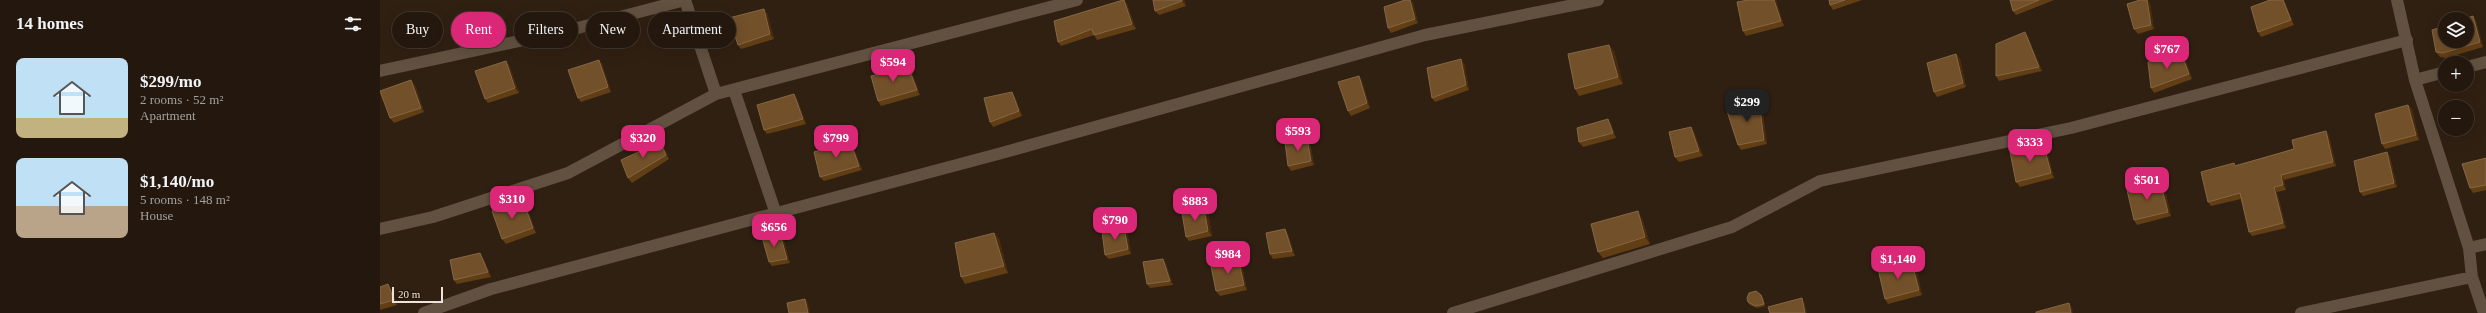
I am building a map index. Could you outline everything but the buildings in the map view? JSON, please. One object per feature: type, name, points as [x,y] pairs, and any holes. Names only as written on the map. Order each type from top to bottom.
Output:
[{"type":"street","points":[[380,71],[570,30],[685,0],[716,94]]},
{"type":"street","points":[[380,228],[433,217],[568,173],[716,94],[1077,0]]},
{"type":"street","points":[[424,313],[491,289],[776,214],[1425,35],[1598,0]]},
{"type":"street","points":[[2396,0],[2407,40],[2415,80],[2469,248],[2472,277],[2484,313]]},
{"type":"street","points":[[1453,313],[1732,227],[1820,181],[2071,128],[2407,40]]},
{"type":"street","points":[[2474,65],[2486,62]]},
{"type":"street","points":[[2415,80],[2438,74]]},
{"type":"street","points":[[734,90],[776,214]]},
{"type":"street","points":[[2469,248],[2486,244]]},
{"type":"street","points":[[2302,313],[2472,277]]}]
